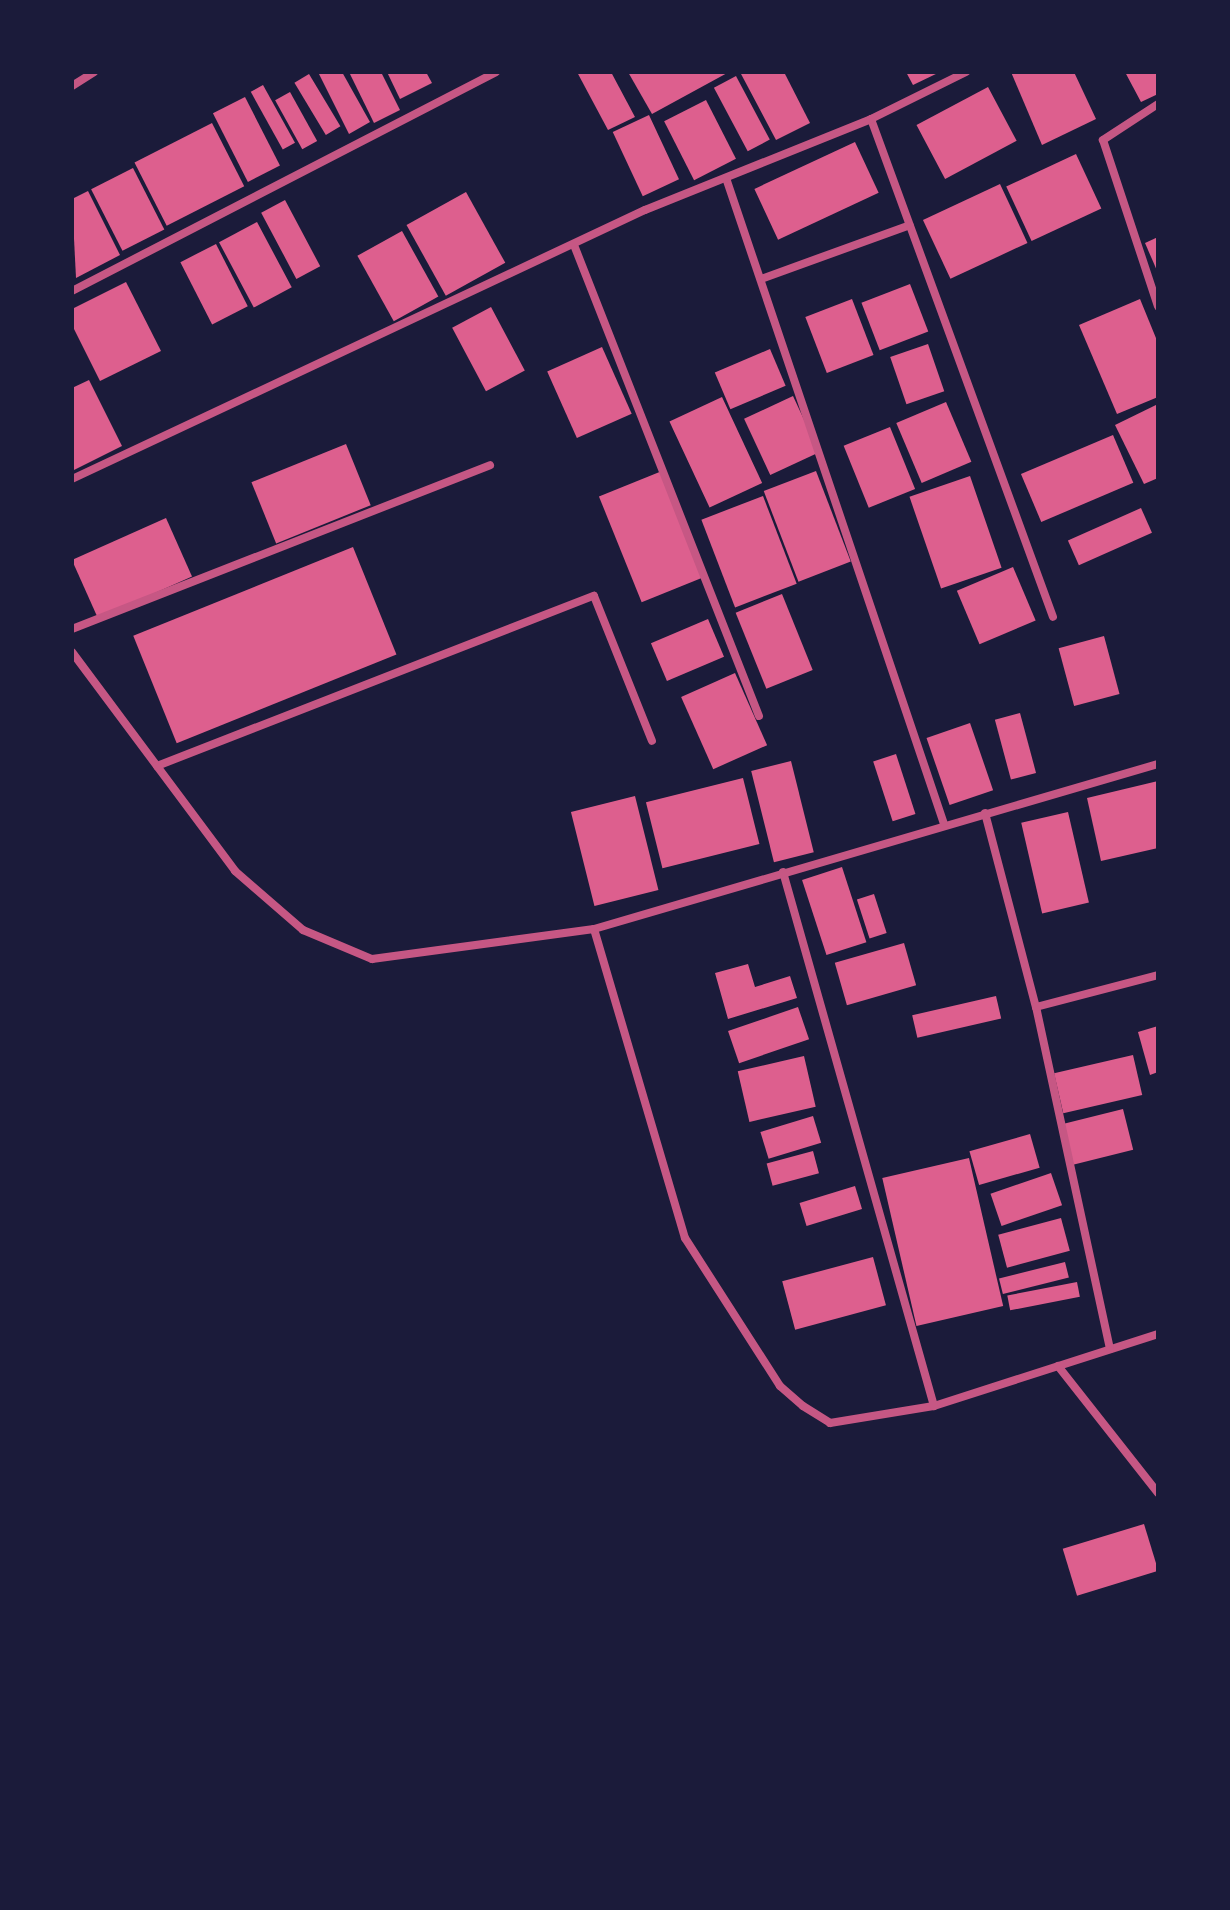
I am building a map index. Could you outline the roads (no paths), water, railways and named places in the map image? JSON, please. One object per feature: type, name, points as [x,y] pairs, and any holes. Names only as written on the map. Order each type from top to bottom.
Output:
[{"type":"street","points":[[72,86],[94,72]]},
{"type":"street","points":[[72,291],[496,72]]},
{"type":"street","points":[[72,479],[574,245],[871,119],[966,72]]},
{"type":"street","points":[[1158,104],[1103,140],[1158,306]]},
{"type":"street","points":[[871,119],[1053,617]]},
{"type":"street","points":[[726,178],[944,824]]},
{"type":"street","points":[[761,279],[910,225]]},
{"type":"street","points":[[574,245],[759,716]]},
{"type":"street","points":[[72,629],[490,465]]},
{"type":"street","points":[[157,766],[594,596],[652,741]]},
{"type":"street","points":[[72,652],[235,871],[303,930],[372,959],[594,929],[944,824],[1158,764]]},
{"type":"street","points":[[985,813],[1036,1007],[1110,1349]]},
{"type":"street","points":[[783,872],[934,1406]]},
{"type":"street","points":[[594,929],[685,1238],[780,1386],[830,1423],[934,1406],[1158,1334]]},
{"type":"street","points":[[1036,1007],[1158,975]]},
{"type":"street","points":[[1058,1366],[1158,1493]]}]
